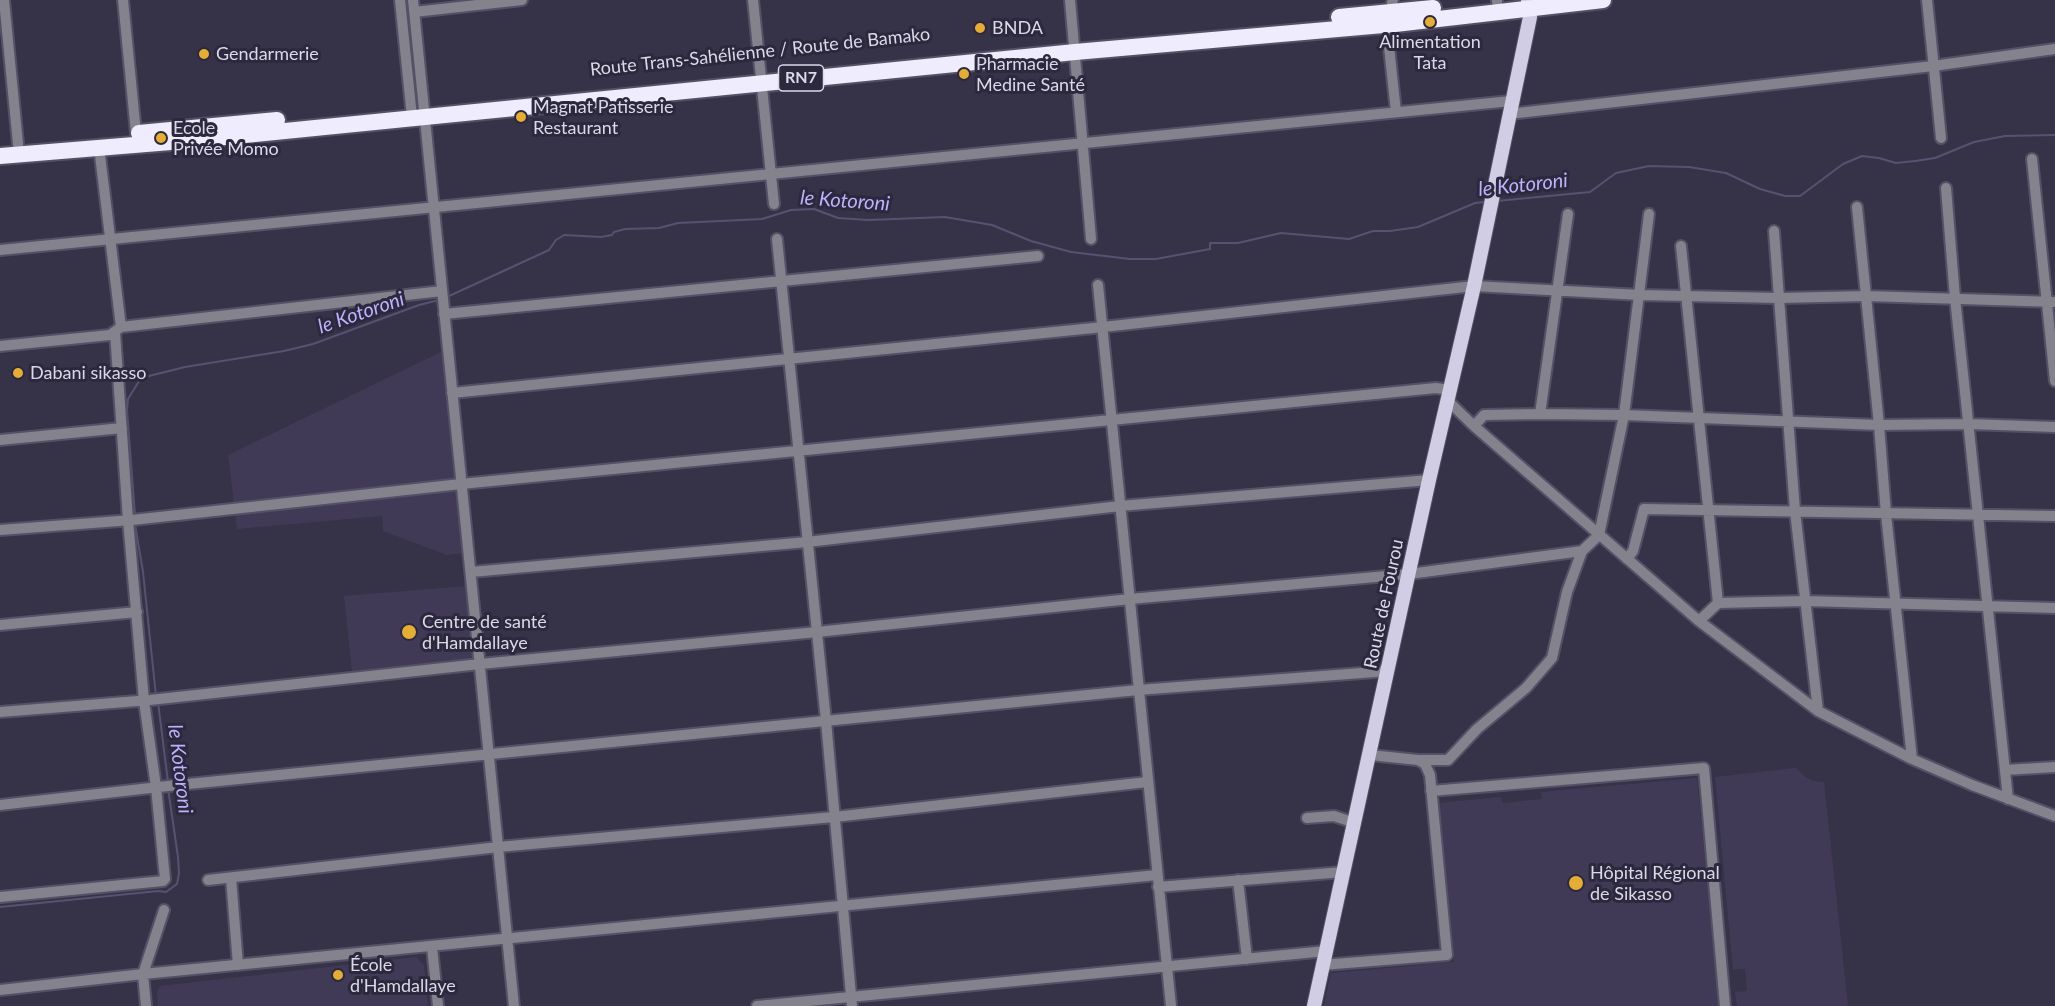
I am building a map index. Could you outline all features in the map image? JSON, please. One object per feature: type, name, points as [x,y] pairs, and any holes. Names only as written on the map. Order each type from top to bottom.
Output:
[{"type":"highway","name":"Route Trans-Sahélienne / Route de Bamako","points":[[1391,11],[1603,0]]},
{"type":"highway","name":"Route Trans-Sahélienne / Route de Bamako","points":[[0,156],[18,150],[136,134],[418,111],[1074,46],[1497,1],[1527,3]]},
{"type":"highway","name":"Route Trans-Sahélienne / Route de Bamako","points":[[0,147],[18,150],[195,140],[418,111]]},
{"type":"main road","name":"Route de Fourou","points":[[1314,1006],[1429,480],[1474,286],[1530,17],[1527,3]]},
{"type":"street","points":[[4,0],[18,150]]},
{"type":"street","points":[[123,0],[136,134]]},
{"type":"street","points":[[400,0],[434,206],[514,1006]]},
{"type":"street","points":[[413,0],[418,111]]},
{"type":"street","points":[[414,12],[522,0]]},
{"type":"street","points":[[753,0],[774,204]]},
{"type":"street","points":[[1070,0],[1091,239]]},
{"type":"street","points":[[1927,0],[1941,138]]},
{"type":"street","points":[[1391,11],[1396,112]]},
{"type":"street","points":[[0,250],[1396,112],[1510,107],[1933,66],[2055,49]]},
{"type":"street","points":[[0,897],[162,881],[165,876],[156,787],[152,700],[137,612],[133,519],[122,428],[118,329],[99,147]]},
{"type":"street","points":[[2032,159],[2052,302],[2055,381]]},
{"type":"street","points":[[1946,188],[2008,799]]},
{"type":"street","points":[[1857,207],[1912,759]]},
{"type":"street","points":[[1540,414],[1568,214]]},
{"type":"street","points":[[1370,756],[1448,760],[1477,729],[1526,688],[1552,658],[1567,592],[1582,551],[1599,535],[1624,415],[1649,214]]},
{"type":"street","points":[[1774,231],[1795,511],[1818,711]]},
{"type":"street","points":[[777,239],[852,1001]]},
{"type":"street","points":[[1681,246],[1718,603]]},
{"type":"street","points":[[443,311],[780,282],[1038,256]]},
{"type":"street","points":[[1098,285],[1171,1006]]},
{"type":"street","points":[[452,393],[1102,327],[1474,286],[1640,295],[1779,298],[1867,296],[2052,302]]},
{"type":"street","points":[[0,346],[110,335],[118,329],[442,291]]},
{"type":"street","points":[[0,530],[133,519],[461,484],[1436,388],[1449,395],[1474,426],[1699,621],[1818,711],[1912,759],[2055,816]]},
{"type":"street","points":[[1474,426],[1484,415],[1540,414],[1879,425],[1969,424],[2055,427]]},
{"type":"street","points":[[0,440],[122,428]]},
{"type":"street","points":[[471,572],[807,542],[1119,506],[1429,480]]},
{"type":"street","points":[[1627,559],[1633,551],[1644,509],[2055,516]]},
{"type":"street","points":[[0,712],[152,700],[480,664],[1130,599],[1409,574],[1582,551]]},
{"type":"street","points":[[1699,621],[1718,603],[1805,601],[2055,608]]},
{"type":"street","points":[[0,625],[137,612]]},
{"type":"street","points":[[0,805],[156,787],[1138,690],[1388,671]]},
{"type":"street","points":[[757,1006],[852,1001],[1247,959],[1447,955],[1431,775],[1425,764],[1418,760]]},
{"type":"street","points":[[2005,770],[2055,767]]},
{"type":"street","points":[[1431,791],[1704,768],[1725,1006]]},
{"type":"street","points":[[208,880],[498,847],[834,817],[1147,782]]},
{"type":"street","points":[[1307,818],[1334,816],[1354,823]]},
{"type":"street","points":[[1158,887],[1343,872]]},
{"type":"street","points":[[0,990],[1157,875]]},
{"type":"street","points":[[231,878],[238,965]]},
{"type":"street","points":[[1239,880],[1247,959]]},
{"type":"street","points":[[146,1006],[143,974],[164,910]]},
{"type":"street","points":[[432,947],[438,1006]]},
{"type":"shaded area","points":[[443,351],[464,553],[447,555],[383,531],[382,516],[237,529],[228,455]]},
{"type":"shaded area","name":"Centre de santé d'Hamdallaye","points":[[466,586],[474,658],[352,671],[344,596]]},
{"type":"shaded area","points":[[1796,768],[1813,781],[1824,782],[1848,1006],[1737,1006],[1735,992],[1747,991],[1745,969],[1733,969],[1715,777]]},
{"type":"shaded area","name":"Hôpital Régional de Sikasso","points":[[1697,778],[1719,1006],[1324,1006],[1331,973],[1454,962],[1438,803],[1501,797],[1503,803],[1542,799],[1541,792]]},
{"type":"shaded area","name":"École d'Hamdallaye","points":[[416,957],[424,965],[428,1006],[158,1006],[157,992],[160,986]]},
{"type":"waterway","name":"le Kotoroni","points":[[1497,201],[1590,192],[1616,173],[1649,166],[1689,167],[1726,173],[1760,189],[1785,196],[1800,196],[1843,164],[1862,156],[1896,163],[1915,161],[1935,158],[1974,142],[2005,136],[2055,135]]},
{"type":"waterway","name":"le Kotoroni","points":[[447,297],[549,250],[556,240],[564,235],[601,237],[625,229],[659,228],[678,223],[762,219],[791,210],[814,209],[838,218],[868,220],[945,217],[992,225],[1031,241],[1071,252],[1130,259],[1156,259],[1210,249],[1210,243],[1238,243],[1281,233],[1349,239],[1373,231],[1418,227],[1475,203],[1485,202]]},
{"type":"waterway","name":"le Kotoroni","points":[[135,515],[127,410],[128,399],[141,378],[185,367],[313,344],[419,305],[439,300]]},
{"type":"waterway","name":"le Kotoroni","points":[[135,524],[143,572],[156,696]]},
{"type":"waterway","name":"le Kotoroni","points":[[158,702],[168,782]]},
{"type":"waterway","points":[[0,907],[166,892],[177,884],[179,873],[168,788]]},
{"type":"place","name":"Alimentation Tata","points":[[1430,22]]},
{"type":"place","name":"BNDA","points":[[980,28]]},
{"type":"place","name":"Gendarmerie","points":[[204,54]]},
{"type":"place","name":"Pharmacie Medine Santé","points":[[964,74]]},
{"type":"place","name":"Magnat Patisserie Restaurant","points":[[521,117]]},
{"type":"place","name":"Ecole Privée Momo","points":[[161,138]]},
{"type":"place","name":"Dabani sikasso","points":[[18,373]]},
{"type":"place","name":"Centre de santé d'Hamdallaye","points":[[409,632]]},
{"type":"place","name":"Hôpital Régional de Sikasso","points":[[1576,883]]},
{"type":"place","name":"École d'Hamdallaye","points":[[338,975]]}]
